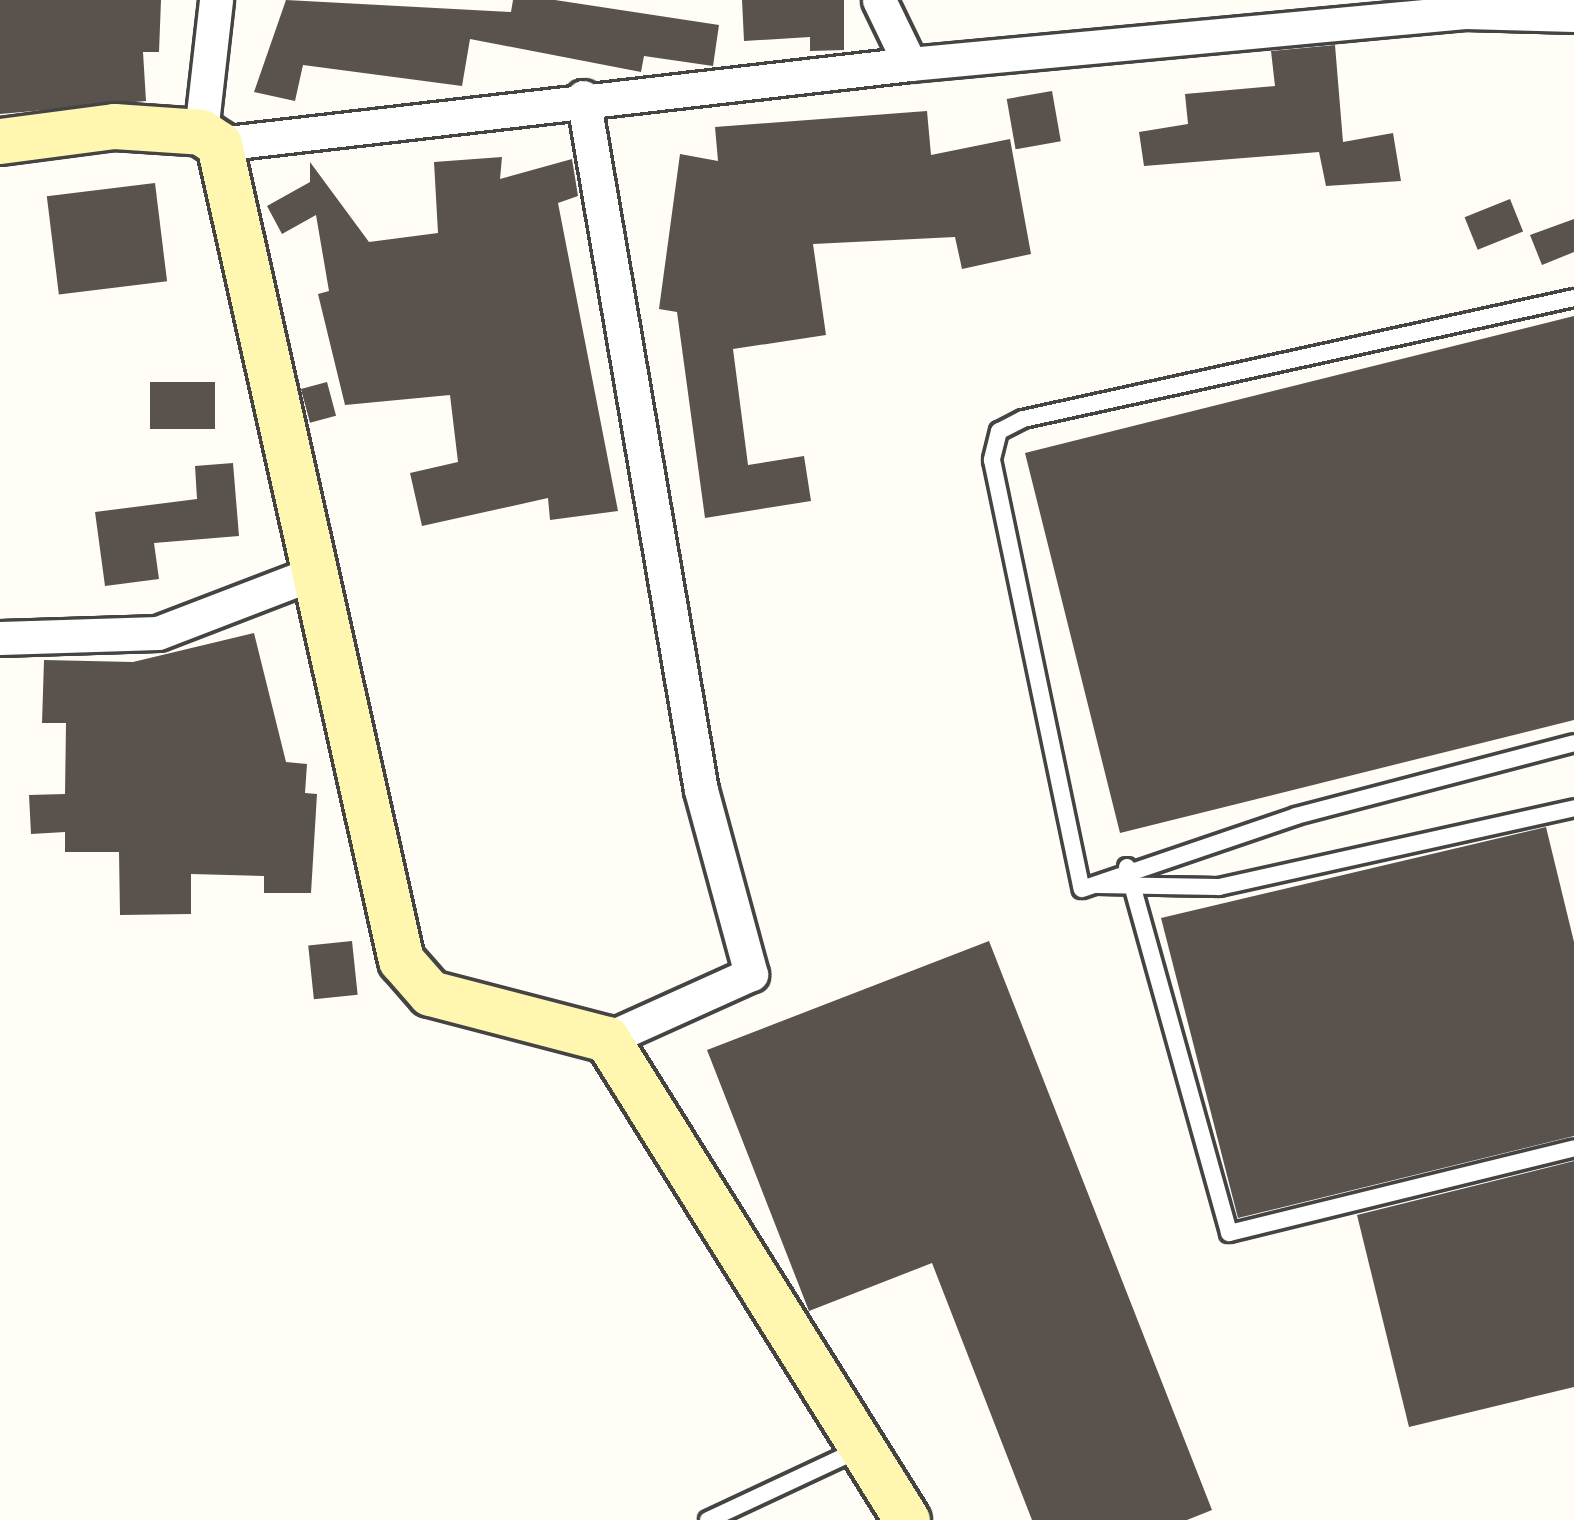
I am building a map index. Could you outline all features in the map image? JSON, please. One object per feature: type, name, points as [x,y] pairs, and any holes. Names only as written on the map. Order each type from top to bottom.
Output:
[{"type":"street","points":[[216,0],[210,138],[401,959],[430,993],[607,1039],[751,974],[701,790],[583,98]]},
{"type":"street","points":[[879,0],[910,64]]},
{"type":"street","points":[[0,141],[114,126],[210,138],[1476,6],[1574,15]]},
{"type":"street","points":[[0,638],[158,633],[309,575]]},
{"type":"street","points":[[607,1039],[907,1520]]},
{"type":"lane","points":[[1574,298],[999,431],[992,460],[1082,889],[1127,867],[1574,742]]},
{"type":"lane","points":[[1096,885],[1132,892],[1288,874],[1574,808]]},
{"type":"lane","points":[[1127,867],[1228,1233],[1574,1148]]},
{"type":"lane","points":[[708,1520],[860,1448]]},
{"type":"building","points":[[0,0],[161,0],[159,52],[143,52],[146,101],[0,114]]},
{"type":"building","points":[[286,0],[511,12],[513,0],[555,0],[719,25],[713,66],[644,56],[641,72],[470,39],[462,86],[303,65],[295,101],[254,92]]},
{"type":"building","points":[[742,0],[844,0],[844,50],[810,51],[810,37],[744,41]]},
{"type":"building","points":[[1335,45],[1343,142],[1393,133],[1401,181],[1326,186],[1319,152],[1144,166],[1139,132],[1188,124],[1185,94],[1275,86],[1271,51]]},
{"type":"building","points":[[1052,91],[1061,141],[1016,149],[1007,99]]},
{"type":"building","points":[[927,111],[931,155],[1010,139],[1031,254],[962,269],[955,237],[813,244],[826,335],[733,349],[748,465],[804,456],[811,501],[705,518],[677,312],[659,309],[680,154],[718,161],[715,127]]},
{"type":"building","points":[[502,157],[500,179],[572,159],[578,196],[558,203],[618,511],[550,520],[548,498],[422,526],[410,473],[458,462],[450,395],[345,405],[318,294],[329,291],[316,215],[282,234],[267,206],[310,182],[310,162],[369,242],[438,233],[434,162]]},
{"type":"building","points":[[155,183],[167,281],[59,295],[47,196]]},
{"type":"building","points":[[1510,199],[1523,231],[1478,250],[1465,217]]},
{"type":"building","points":[[1574,219],[1574,252],[1542,265],[1530,235]]},
{"type":"building","points":[[1574,316],[1574,720],[1120,833],[1025,453]]},
{"type":"building","points":[[150,382],[215,382],[215,429],[150,429]]},
{"type":"building","points":[[327,382],[336,416],[310,423],[301,389]]},
{"type":"building","points":[[233,463],[239,536],[154,543],[159,579],[105,586],[95,512],[197,499],[195,466]]},
{"type":"building","points":[[254,633],[286,762],[307,764],[305,793],[317,794],[311,893],[264,893],[264,876],[191,874],[191,914],[120,915],[119,852],[65,852],[65,832],[31,834],[29,795],[65,794],[66,723],[42,723],[44,660],[133,662]]},
{"type":"building","points":[[1546,827],[1574,942],[1574,1136],[1238,1218],[1161,918]]},
{"type":"building","points":[[352,941],[358,995],[314,999],[308,946]]},
{"type":"building","points":[[989,941],[1212,1510],[1187,1520],[1032,1520],[932,1263],[809,1311],[707,1050]]},
{"type":"building","points":[[1574,1161],[1574,1387],[1409,1427],[1357,1215]]}]
